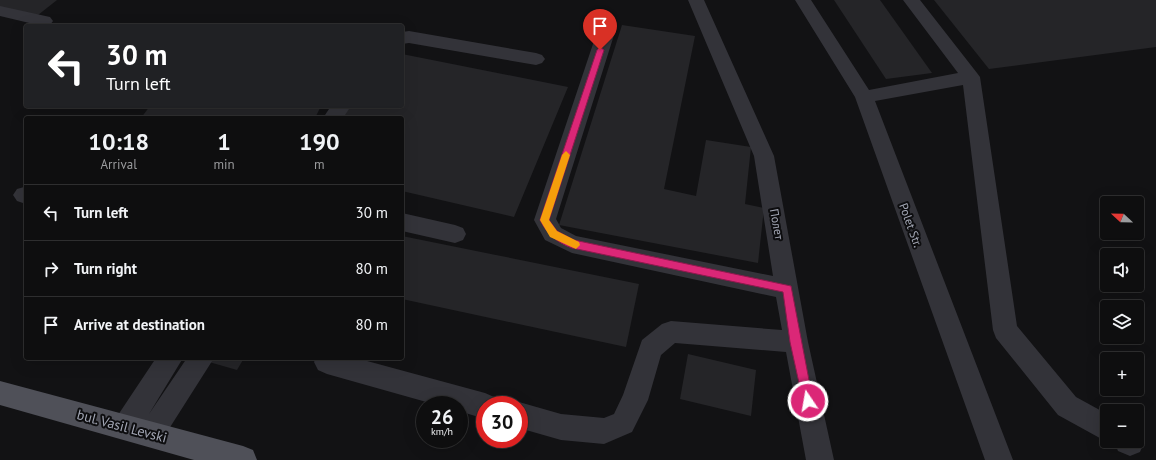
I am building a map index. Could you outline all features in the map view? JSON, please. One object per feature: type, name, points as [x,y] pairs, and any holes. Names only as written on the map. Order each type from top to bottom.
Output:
[{"type":"main road","name":"bul. Vasil Levski","points":[[0,393],[243,460]]},
{"type":"street","name":"Полет","points":[[696,0],[764,156],[796,342],[820,460]]},
{"type":"street","name":"Polet Str.","points":[[803,0],[864,97],[999,460]]},
{"type":"street","points":[[911,0],[971,77],[1004,330],[1067,406],[1100,425]]},
{"type":"street","points":[[0,11],[44,21]]},
{"type":"street","points":[[605,35],[544,220],[553,234],[572,244],[788,289]]},
{"type":"street","points":[[404,38],[409,37],[536,59]]},
{"type":"street","points":[[864,97],[971,77]]},
{"type":"street","points":[[404,222],[455,234]]},
{"type":"street","points":[[528,418],[562,427],[604,431],[623,423],[635,400],[651,348],[671,332],[796,342]]},
{"type":"street","points":[[125,428],[169,360]]},
{"type":"street","points":[[151,434],[200,360]]},
{"type":"street","points":[[327,362],[476,403]]},
{"type":"building","points":[[0,0],[57,0],[38,15],[0,7]]},
{"type":"building","points":[[834,0],[880,0],[932,73],[886,79]]},
{"type":"building","points":[[934,0],[1156,0],[1156,47],[989,69]]},
{"type":"building","points":[[622,25],[695,36],[664,189],[696,196],[706,140],[751,147],[745,204],[764,208],[758,263],[559,225]]},
{"type":"building","points":[[404,54],[568,87],[514,217],[404,191],[404,116],[340,116],[346,108],[404,108]]},
{"type":"building","points":[[148,108],[320,108],[316,116],[142,116]]},
{"type":"building","points":[[404,236],[639,284],[626,347],[404,299]]},
{"type":"building","points":[[688,354],[756,370],[751,416],[680,399]]},
{"type":"building","points":[[210,360],[243,360],[237,370],[209,362]]},
{"type":"slow traffic","points":[[566,155],[544,220],[553,234],[576,245]]},
{"type":"route","points":[[600,50],[544,220],[553,234],[572,244],[788,289],[796,342],[808,401]]}]
